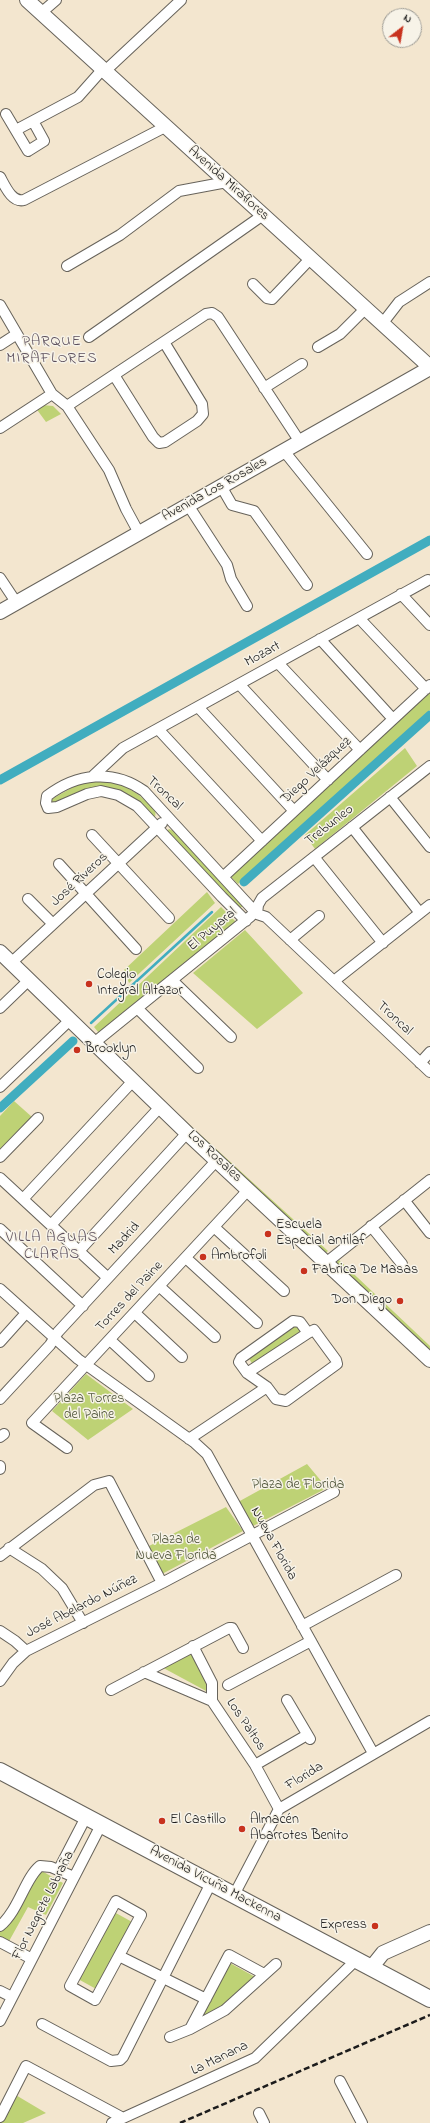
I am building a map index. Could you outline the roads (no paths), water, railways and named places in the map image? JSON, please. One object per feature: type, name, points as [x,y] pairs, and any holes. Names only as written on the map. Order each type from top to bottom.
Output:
[{"type":"main road","name":"Avenida Vicuña Mackenna","points":[[0,1772],[430,1999]]},
{"type":"street","name":"Avenida Miraflores","points":[[27,0],[103,71],[312,258],[430,368]]},
{"type":"street","points":[[41,13],[56,0]]},
{"type":"street","points":[[16,130],[78,97],[103,71],[181,0]]},
{"type":"street","points":[[6,114],[28,151],[44,141],[33,121]]},
{"type":"street","points":[[0,177],[11,194],[17,200],[24,200],[165,126]]},
{"type":"street","points":[[67,266],[120,235],[178,191],[227,182]]},
{"type":"street","points":[[89,337],[263,215]]},
{"type":"street","points":[[253,284],[270,300],[312,258]]},
{"type":"street","points":[[382,324],[399,302],[430,282]]},
{"type":"street","points":[[0,305],[52,394],[67,406],[109,470],[126,509],[139,533]]},
{"type":"street","points":[[318,347],[340,334],[365,309]]},
{"type":"street","points":[[67,406],[206,314],[212,313],[218,317],[300,442]]},
{"type":"street","points":[[0,345],[17,334]]},
{"type":"street","points":[[114,375],[155,441],[162,443],[178,434],[201,417],[204,409],[164,342]]},
{"type":"street","points":[[264,388],[302,364]]},
{"type":"street","name":"Avenida Los Rosales","points":[[0,612],[430,368]]},
{"type":"street","points":[[2,423],[52,394]]},
{"type":"street","points":[[284,451],[367,554]]},
{"type":"street","points":[[221,486],[232,505],[254,511],[307,585]]},
{"type":"street","points":[[188,505],[227,565],[231,579],[247,606]]},
{"type":"street","points":[[0,578],[16,602]]},
{"type":"street","name":"Mozart","points":[[93,776],[123,748],[428,580]]},
{"type":"street","points":[[401,594],[430,625]]},
{"type":"street","points":[[359,618],[428,687]]},
{"type":"street","points":[[320,639],[393,719]]},
{"type":"street","points":[[278,663],[360,750]]},
{"type":"street","points":[[239,684],[328,780]]},
{"type":"street","name":"Diego Velázquez","points":[[223,877],[428,687]]},
{"type":"street","points":[[198,707],[294,811]]},
{"type":"street","points":[[158,729],[262,841]]},
{"type":"street","points":[[113,757],[114,767],[120,778]]},
{"type":"street","name":"Trebunleo","points":[[257,914],[258,905],[262,898],[430,766]]},
{"type":"street","name":"Troncal","points":[[246,921],[137,806],[118,794],[101,791],[87,794],[57,807],[48,808],[46,806],[46,798],[71,783],[93,776],[120,778],[144,791],[257,914],[264,916],[430,1072]]},
{"type":"street","points":[[390,797],[430,847]]},
{"type":"street","name":"José Riveros","points":[[11,963],[169,817]]},
{"type":"street","points":[[352,827],[420,913]]},
{"type":"street","points":[[92,835],[169,918]]},
{"type":"street","points":[[314,857],[382,943]]},
{"type":"street","points":[[59,864],[136,949]]},
{"type":"street","points":[[28,899],[53,924]]},
{"type":"street","points":[[334,982],[430,905]]},
{"type":"street","name":"El Puyaral","points":[[94,1043],[246,921],[257,914]]},
{"type":"street","points":[[290,940],[319,916]]},
{"type":"street","name":"Los Rosales","points":[[0,952],[187,1133],[327,1262],[430,1360]]},
{"type":"street","points":[[0,1008],[29,980]]},
{"type":"street","points":[[173,981],[231,1037]]},
{"type":"street","points":[[138,1009],[198,1068]]},
{"type":"street","points":[[0,1087],[70,1020]]},
{"type":"street","points":[[420,1063],[430,1052]]},
{"type":"street","points":[[23,1199],[133,1081]]},
{"type":"street","points":[[51,1225],[160,1106]]},
{"type":"street","points":[[0,1157],[38,1118]]},
{"type":"street","points":[[79,1250],[187,1133]]},
{"type":"street","name":"Madrid","points":[[0,1399],[82,1306],[217,1160]]},
{"type":"street","points":[[0,1178],[108,1278]]},
{"type":"street","points":[[327,1262],[430,1180]]},
{"type":"street","name":"Torres del Paine","points":[[67,1448],[32,1423],[249,1190]]},
{"type":"street","points":[[404,1200],[430,1233]]},
{"type":"street","points":[[371,1226],[402,1264]]},
{"type":"street","points":[[214,1227],[284,1292]]},
{"type":"street","points":[[0,1229],[82,1306]]},
{"type":"street","points":[[186,1258],[256,1323]]},
{"type":"street","points":[[159,1286],[215,1337]]},
{"type":"street","name":"Nueva Florida","points":[[0,1289],[86,1365],[201,1448],[211,1461],[373,1753]]},
{"type":"street","points":[[0,1342],[26,1313]]},
{"type":"street","points":[[135,1313],[182,1357]]},
{"type":"street","points":[[247,1373],[314,1330],[318,1333],[337,1364],[286,1401],[276,1399],[267,1387],[247,1373],[240,1365],[241,1358],[294,1321],[300,1322],[308,1333]]},
{"type":"street","points":[[110,1340],[149,1376]]},
{"type":"street","points":[[189,1439],[267,1387]]},
{"type":"street","points":[[0,1556],[94,1485],[109,1481],[162,1583]]},
{"type":"street","name":"José Abelardo Núñez","points":[[0,1681],[13,1663],[26,1651],[162,1583],[334,1492]]},
{"type":"street","points":[[9,1548],[42,1570],[62,1588],[83,1623]]},
{"type":"street","points":[[302,1626],[396,1575]]},
{"type":"street","points":[[112,1690],[229,1628],[232,1628],[243,1648]]},
{"type":"street","points":[[0,1631],[15,1641],[26,1651]]},
{"type":"street","points":[[228,1685],[311,1641]]},
{"type":"street","points":[[194,1646],[212,1683],[212,1700]]},
{"type":"street","name":"Los Paltos","points":[[144,1672],[212,1700],[255,1765],[279,1809]]},
{"type":"street","points":[[255,1765],[309,1738],[286,1700]]},
{"type":"street","name":"Florida","points":[[234,1895],[279,1809],[430,1721]]},
{"type":"street","points":[[58,1869],[86,1817]]},
{"type":"street","name":"Flor Negrete Labraña","points":[[0,2021],[101,1825]]},
{"type":"street","points":[[0,1926],[17,1906],[34,1872],[40,1866],[46,1865],[58,1869],[74,1878]]},
{"type":"street","points":[[42,2024],[111,2061],[120,2060],[123,2057],[211,1883]]},
{"type":"street","points":[[116,1901],[141,1915],[119,1956],[95,2000],[70,1986],[116,1901]]},
{"type":"street","points":[[371,1968],[383,1952],[430,1932]]},
{"type":"street","points":[[0,1942],[32,1958]]},
{"type":"street","points":[[190,2029],[229,1955],[264,1974]]},
{"type":"street","points":[[119,1956],[206,1999]]},
{"type":"street","name":"La Manana","points":[[112,2123],[255,2058],[356,1960]]},
{"type":"street","points":[[170,2037],[190,2029],[225,2010],[276,1964]]},
{"type":"street","points":[[0,1991],[12,1997]]},
{"type":"street","points":[[0,2117],[26,2066],[123,2118]]},
{"type":"street","points":[[340,2081],[362,2123]]},
{"type":"street","points":[[259,2113],[264,2123]]},
{"type":"waterway","points":[[0,780],[430,540]]},
{"type":"waterway","points":[[244,882],[430,715]]},
{"type":"waterway","points":[[91,1023],[212,912]]},
{"type":"waterway","points":[[0,1108],[73,1041]]},
{"type":"railway","points":[[180,2123],[430,2015]]},
{"type":"place","name":"Colegio Integral Altazor","points":[[89,984]]},
{"type":"place","name":"Brooklyn","points":[[77,1050]]},
{"type":"place","name":"Escuela Especial antilaf","points":[[268,1234]]},
{"type":"place","name":"Ambrofoli","points":[[203,1257]]},
{"type":"place","name":"Fabrica De Masas","points":[[304,1271]]},
{"type":"place","name":"Don Diego","points":[[400,1301]]},
{"type":"place","name":"El Castillo","points":[[162,1821]]},
{"type":"place","name":"Almacén Abarrotes Benito","points":[[242,1829]]},
{"type":"place","name":"Express","points":[[375,1926]]},
{"type":"district","name":"PARQUE MIRAFLORES","points":[[52,352]]},
{"type":"district","name":"VILLA AGUAS CLARAS","points":[[52,1248]]},
{"type":"park label","name":"Plaza Torres del Paine","points":[[89,1408]]},
{"type":"park label","name":"Plaza de Florida","points":[[298,1486]]},
{"type":"park label","name":"Plaza de Nueva Florida","points":[[176,1550]]}]
